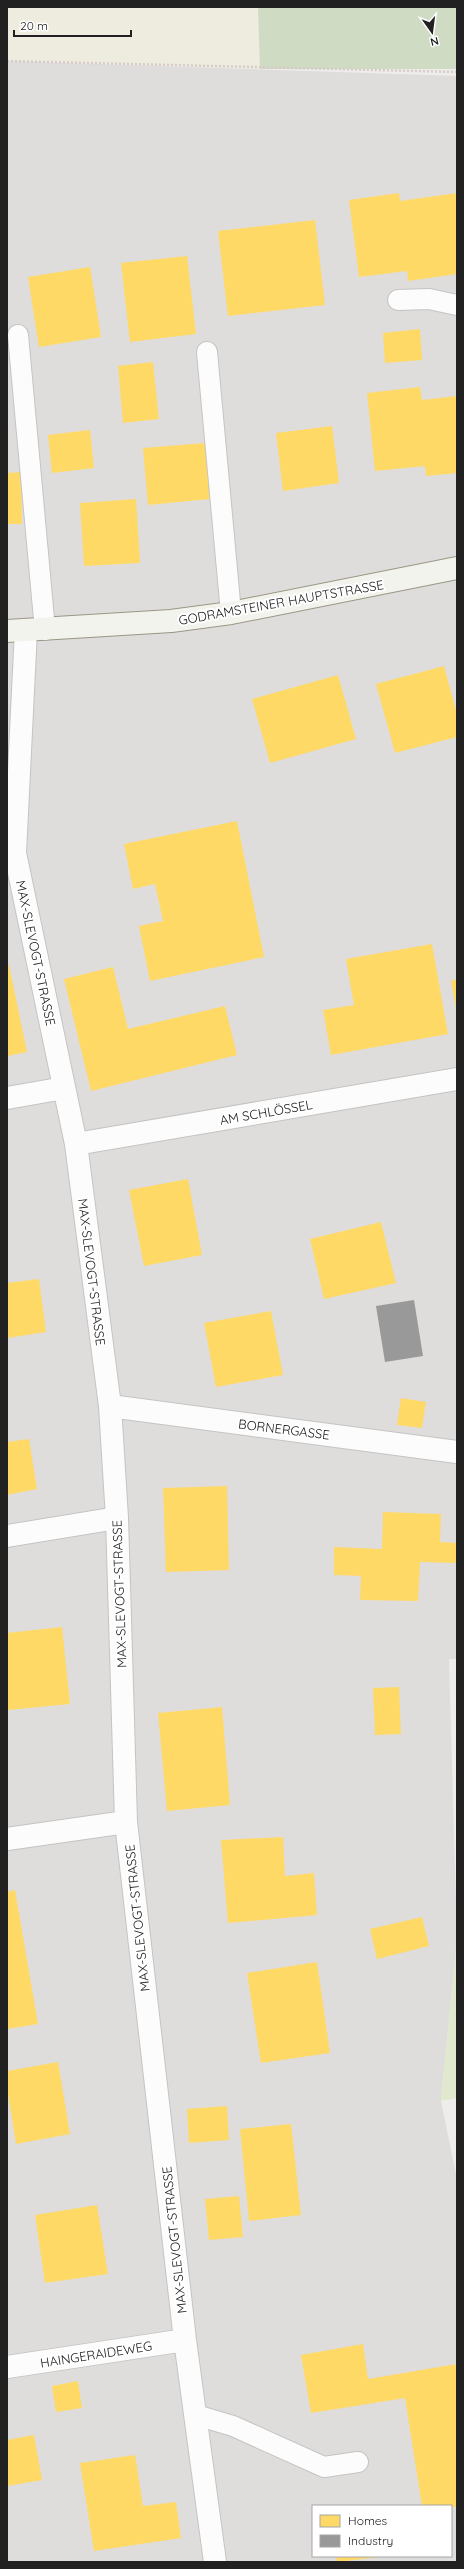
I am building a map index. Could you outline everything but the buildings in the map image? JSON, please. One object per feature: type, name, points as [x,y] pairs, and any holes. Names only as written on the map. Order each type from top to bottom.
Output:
[{"type":"street","name":"GODRAMSTEINER HAUPTSTRASSE","points":[[26,630],[170,621],[231,613],[457,568]]},
{"type":"street","name":"MAX-SLEVOGT-STRASSE","points":[[26,630],[16,853],[76,1144],[110,1406],[117,1518],[126,1822],[185,2340],[215,2562]]},
{"type":"street","name":"AM SCHLÖSSEL","points":[[76,1144],[457,1079]]},
{"type":"street","points":[[7,1098],[64,1088]]},
{"type":"street","name":"BORNERGASSE","points":[[110,1406],[457,1452]]},
{"type":"street","points":[[7,1536],[117,1518]]},
{"type":"street","points":[[7,1838],[126,1822]]},
{"type":"street","name":"HAINGERAIDEWEG","points":[[7,2367],[185,2340]]},
{"type":"lane","points":[[398,300],[429,299],[457,305]]},
{"type":"lane","points":[[18,335],[26,630]]},
{"type":"lane","points":[[207,352],[231,613]]},
{"type":"lane","points":[[196,2415],[234,2426],[324,2467],[358,2462]]},
{"type":"path","points":[[7,61],[457,72]]},
{"type":"shaded area","points":[[7,7],[258,7],[260,69],[7,61]]},
{"type":"shaded area","points":[[7,61],[457,76],[457,1659],[449,1659],[457,1938],[441,2101],[457,2179],[457,2562],[7,2562]]},
{"type":"green space","points":[[258,7],[457,7],[457,69],[260,69]]},
{"type":"green space","points":[[457,1939],[457,2098],[441,2101]]}]
